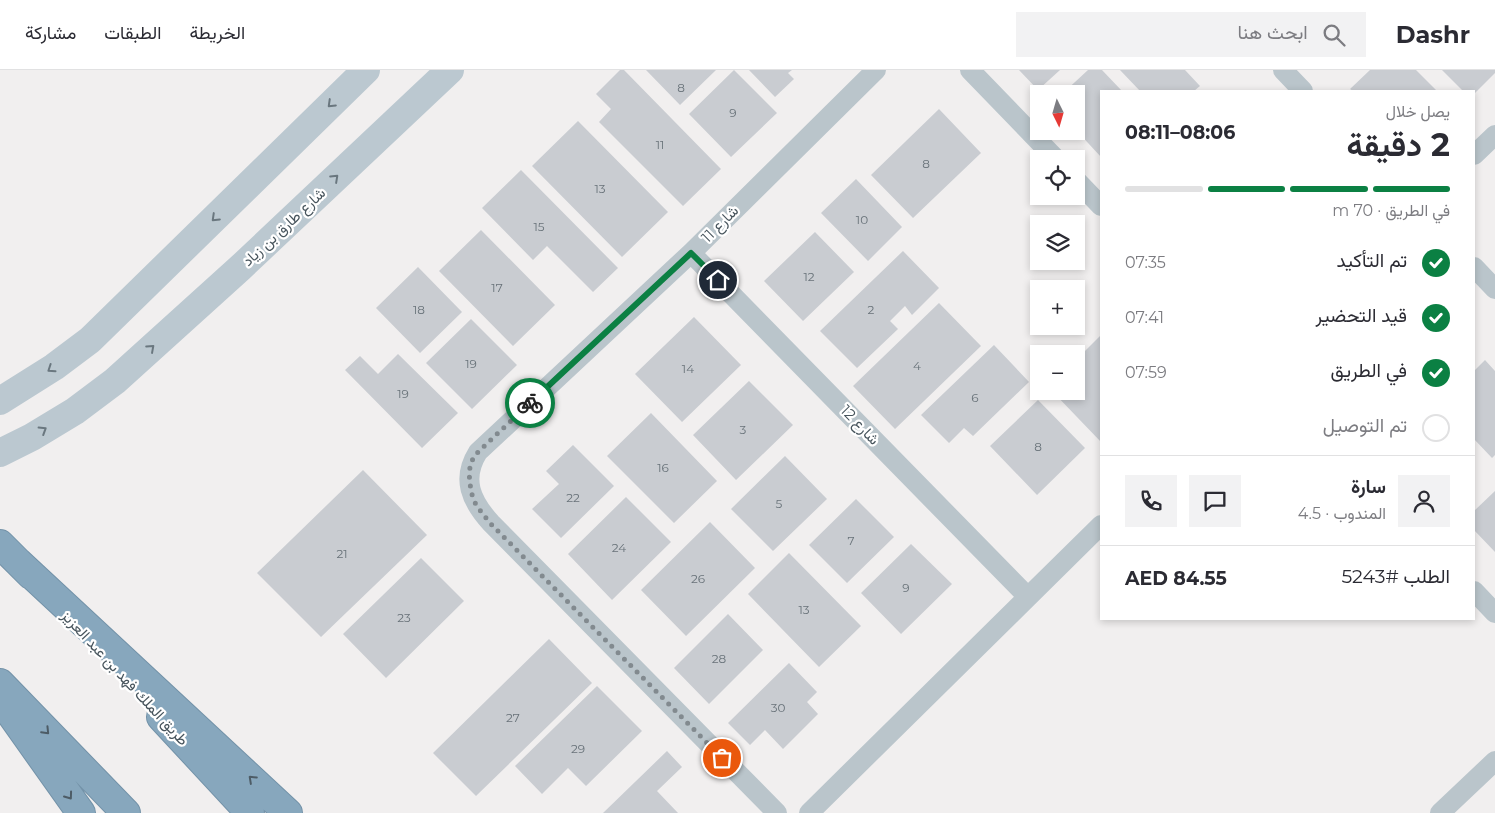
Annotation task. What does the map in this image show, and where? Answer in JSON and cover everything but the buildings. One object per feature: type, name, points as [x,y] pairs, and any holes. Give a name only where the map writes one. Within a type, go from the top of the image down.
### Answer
[{"type":"highway","name":"طريق الملك فهد بن عبد العزيز","points":[[9,553],[250,813]]},
{"type":"highway","points":[[9,553],[288,813]]},
{"type":"highway","points":[[0,683],[126,813]]},
{"type":"highway","points":[[0,700],[81,813]]},
{"type":"main road","points":[[0,401],[54,367],[90,340],[366,70]]},
{"type":"main road","name":"شارع طارق بن زياد","points":[[0,453],[32,437],[75,411],[115,381],[240,268],[450,70]]},
{"type":"street","name":"شارع 11","points":[[777,813],[490,523],[476,505],[469,482],[471,462],[478,452],[691,253],[876,70]]},
{"type":"street","points":[[970,70],[1047,150]]},
{"type":"street","points":[[1282,70],[1302,90]]},
{"type":"street","points":[[1475,154],[1495,134]]},
{"type":"street","points":[[1085,189],[1100,205]]},
{"type":"street","name":"شارع 12","points":[[691,253],[1028,597]]},
{"type":"street","points":[[1475,268],[1495,289]]},
{"type":"street","points":[[809,813],[1100,526]]},
{"type":"street","points":[[1475,593],[1495,613]]},
{"type":"street","points":[[1440,813],[1495,760]]},
{"type":"way so far","points":[[530,403],[478,452],[471,462],[469,482],[476,505],[490,523],[722,758]]},
{"type":"route","points":[[530,403],[691,253],[718,280]]}]
